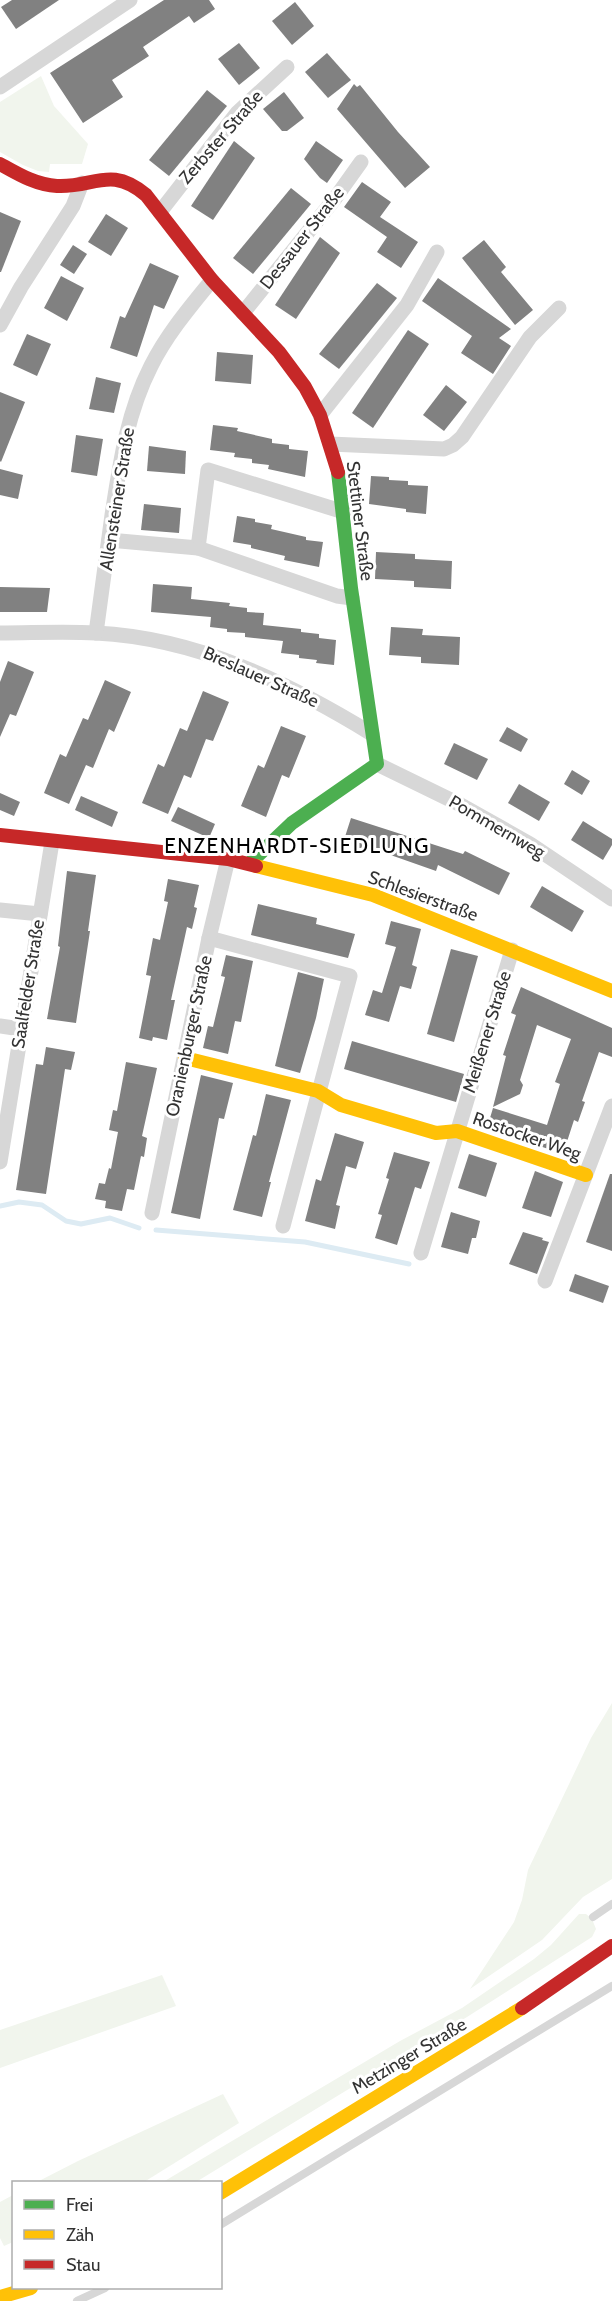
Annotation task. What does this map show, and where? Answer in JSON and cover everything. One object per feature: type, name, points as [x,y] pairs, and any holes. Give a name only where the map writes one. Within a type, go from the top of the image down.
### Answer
[{"type":"street","points":[[0,87],[130,0]]},
{"type":"street","name":"Zerbster Straße","points":[[160,212],[237,113],[287,67]]},
{"type":"street","name":"Dessauer Straße","points":[[243,313],[336,197],[361,162]]},
{"type":"street","name":"Stettiner Straße","points":[[0,164],[30,180],[57,186],[111,178],[124,181],[146,195],[212,280],[279,352],[305,387],[320,416],[340,477],[352,598],[377,764]]},
{"type":"street","points":[[0,325],[21,287],[73,206],[82,183]]},
{"type":"street","points":[[320,416],[407,305],[437,252]]},
{"type":"street","name":"Allensteiner Straße","points":[[96,633],[122,449],[134,405],[151,365],[165,342],[212,280]]},
{"type":"street","points":[[330,444],[434,449],[453,445],[462,437],[530,337],[559,308]]},
{"type":"street","points":[[198,548],[208,470],[344,512]]},
{"type":"street","points":[[109,540],[198,548],[337,596],[352,598]]},
{"type":"street","name":"Breslauer Straße","points":[[0,633],[96,633],[143,638],[196,649],[289,686],[372,734]]},
{"type":"street","points":[[250,863],[292,823],[377,764]]},
{"type":"street","name":"Pommernweg","points":[[377,764],[459,804],[530,844],[612,899]]},
{"type":"street","name":"Schlesierstraße","points":[[0,835],[250,863],[374,895],[612,992]]},
{"type":"street","name":"Saalfelder Straße","points":[[0,1162],[52,842]]},
{"type":"street","name":"Oranienburger Straße","points":[[152,1213],[209,938],[228,859]]},
{"type":"street","points":[[0,910],[40,914]]},
{"type":"street","points":[[209,938],[350,976],[283,1226]]},
{"type":"street","name":"Meißener Straße","points":[[421,1253],[512,950]]},
{"type":"street","points":[[0,1026],[21,1029]]},
{"type":"street","name":"Rostocker Weg","points":[[185,1058],[318,1091],[340,1105],[435,1133],[457,1131],[586,1175]]},
{"type":"street","points":[[545,1281],[612,1106]]},
{"type":"street","name":"Metzinger Straße","points":[[222,2192],[512,2015],[612,1946]]},
{"type":"street","points":[[0,2297],[28,2289]]},
{"type":"lane","points":[[593,1917],[612,1904]]},
{"type":"lane","points":[[222,2225],[612,1986]]},
{"type":"lane","points":[[77,2301],[103,2289]]},
{"type":"shaded area","points":[[41,76],[54,106],[88,144],[82,164],[50,164],[49,172],[38,171],[0,152],[0,102]]},
{"type":"shaded area","points":[[612,1703],[612,1879],[583,1897],[542,1940],[470,1989],[514,1922],[522,1900],[528,1870],[591,1738]]},
{"type":"shaded area","points":[[579,1914],[586,1914],[592,1919],[596,1929],[592,1937],[467,2017],[198,2181],[165,2181],[400,2041],[462,2008],[551,1945]]},
{"type":"shaded area","points":[[162,1975],[176,2006],[0,2068],[0,2030]]},
{"type":"shaded area","points":[[223,2094],[239,2123],[146,2181],[39,2181]]},
{"type":"shaded area","points":[[12,2196],[12,2242],[4,2246],[0,2238],[0,2202]]},
{"type":"building","points":[[12,0],[59,0],[16,29],[1,7]]},
{"type":"building","points":[[164,0],[209,0],[215,9],[194,23],[189,16],[143,47],[149,56],[112,80],[123,97],[83,123],[50,73]]},
{"type":"building","points":[[295,2],[314,26],[292,45],[272,21]]},
{"type":"building","points":[[239,43],[260,68],[239,85],[218,59]]},
{"type":"building","points":[[327,53],[351,80],[328,98],[305,72]]},
{"type":"building","points":[[354,84],[357,87],[360,85],[430,167],[405,188],[337,109]]},
{"type":"building","points":[[207,90],[227,106],[169,176],[149,160]]},
{"type":"building","points":[[284,92],[304,118],[287,131],[282,131],[263,109]]},
{"type":"building","points":[[234,141],[255,158],[213,220],[191,206]]},
{"type":"building","points":[[316,141],[343,160],[327,183],[304,159]]},
{"type":"building","points":[[362,182],[391,202],[380,217],[418,242],[401,268],[377,252],[387,237],[344,207]]},
{"type":"building","points":[[291,188],[311,204],[253,274],[233,258]]},
{"type":"building","points":[[0,212],[21,221],[1,272],[0,272]]},
{"type":"building","points":[[106,214],[128,228],[111,256],[88,242]]},
{"type":"building","points":[[320,237],[340,253],[296,319],[275,305]]},
{"type":"building","points":[[484,240],[506,267],[501,272],[533,310],[515,325],[462,258]]},
{"type":"building","points":[[73,245],[87,254],[74,274],[60,265]]},
{"type":"building","points":[[150,263],[179,276],[164,309],[154,305],[137,357],[110,348],[120,316],[125,318]]},
{"type":"building","points":[[61,276],[84,288],[67,321],[44,308]]},
{"type":"building","points":[[438,278],[511,329],[499,338],[511,346],[493,374],[461,353],[472,336],[422,301]]},
{"type":"building","points":[[377,283],[397,298],[339,369],[319,354]]},
{"type":"building","points":[[408,330],[429,344],[373,428],[352,413]]},
{"type":"building","points":[[27,334],[51,344],[37,376],[13,365]]},
{"type":"building","points":[[217,352],[253,355],[251,384],[215,381]]},
{"type":"building","points":[[96,377],[121,383],[114,413],[89,409]]},
{"type":"building","points":[[446,385],[467,402],[444,431],[423,415]]},
{"type":"building","points":[[0,392],[25,402],[1,462],[0,461]]},
{"type":"building","points":[[213,425],[238,428],[237,431],[272,439],[272,443],[289,445],[289,449],[308,451],[305,477],[268,469],[269,465],[252,463],[252,459],[234,457],[235,453],[210,450]]},
{"type":"building","points":[[76,435],[103,439],[97,476],[71,472]]},
{"type":"building","points":[[149,446],[186,451],[185,474],[147,471]]},
{"type":"building","points":[[0,469],[23,475],[18,499],[0,495]]},
{"type":"building","points":[[371,476],[408,481],[408,485],[428,486],[426,514],[369,504]]},
{"type":"building","points":[[144,504],[181,508],[179,533],[141,530]]},
{"type":"building","points":[[237,516],[255,519],[255,522],[272,525],[271,529],[306,537],[306,540],[323,542],[319,567],[284,560],[285,556],[233,542]]},
{"type":"building","points":[[376,552],[415,554],[415,559],[452,561],[451,589],[414,587],[414,581],[375,579]]},
{"type":"building","points":[[153,584],[192,587],[191,599],[230,603],[229,606],[247,608],[247,612],[264,613],[263,625],[301,629],[301,632],[319,634],[319,638],[336,640],[334,665],[316,663],[317,660],[299,658],[299,655],[281,653],[283,641],[245,637],[245,633],[227,632],[227,629],[210,627],[211,617],[151,612]]},
{"type":"building","points":[[0,587],[50,588],[47,612],[0,612]]},
{"type":"building","points":[[391,627],[423,629],[422,635],[460,637],[459,665],[421,663],[421,657],[389,655]]},
{"type":"building","points":[[8,661],[34,672],[16,716],[10,714],[0,737],[0,682]]},
{"type":"building","points":[[105,680],[131,692],[114,732],[109,729],[93,768],[86,765],[69,804],[44,793],[60,754],[66,757],[83,718],[88,720]]},
{"type":"building","points":[[203,691],[229,702],[213,741],[206,739],[191,778],[184,775],[168,814],[142,803],[158,764],[164,767],[180,728],[187,731]]},
{"type":"building","points":[[281,726],[306,736],[289,778],[282,775],[266,817],[241,806],[258,765],[264,768]]},
{"type":"building","points":[[507,727],[528,739],[521,752],[499,741]]},
{"type":"building","points":[[454,743],[488,759],[477,780],[444,764]]},
{"type":"building","points":[[572,770],[590,781],[582,795],[564,784]]},
{"type":"building","points":[[519,784],[550,802],[539,821],[508,803]]},
{"type":"building","points":[[0,793],[20,802],[14,816],[0,810]]},
{"type":"building","points":[[81,796],[118,812],[112,827],[75,810]]},
{"type":"building","points":[[178,807],[215,824],[209,838],[171,821]]},
{"type":"building","points":[[351,818],[463,854],[465,851],[510,873],[499,895],[438,865],[436,871],[382,852],[381,855],[343,843]]},
{"type":"building","points":[[583,821],[612,839],[612,845],[603,860],[571,840]]},
{"type":"building","points":[[67,871],[96,875],[76,1023],[47,1019],[60,947],[58,946]]},
{"type":"building","points":[[168,879],[199,885],[194,907],[197,908],[192,929],[187,927],[171,1000],[175,1000],[167,1040],[153,1037],[152,1041],[139,1038],[151,976],[146,975],[153,938],[160,940],[168,902],[164,901]]},
{"type":"building","points":[[542,886],[584,911],[572,932],[530,907]]},
{"type":"building","points":[[258,904],[317,918],[316,924],[355,934],[348,958],[251,935]]},
{"type":"building","points":[[391,921],[421,929],[412,965],[417,967],[411,989],[400,986],[389,1022],[365,1015],[373,990],[382,993],[396,947],[385,944]]},
{"type":"building","points":[[451,949],[478,956],[454,1042],[427,1034]]},
{"type":"building","points":[[226,955],[253,961],[241,1022],[235,1021],[228,1054],[203,1048],[208,1026],[213,1027],[225,977],[221,976]]},
{"type":"building","points":[[298,972],[324,979],[316,1018],[300,1073],[275,1066]]},
{"type":"building","points":[[521,987],[612,1028],[612,1057],[599,1052],[582,1101],[585,1102],[578,1122],[574,1120],[563,1154],[487,1128],[493,1108],[547,1125],[560,1084],[555,1082],[571,1039],[537,1025],[520,1080],[523,1085],[520,1094],[493,1107],[506,1056],[503,1055],[516,1015],[511,1013]]},
{"type":"building","points":[[352,1041],[464,1074],[456,1102],[344,1069]]},
{"type":"building","points":[[46,1047],[75,1052],[71,1070],[65,1069],[46,1194],[16,1190],[36,1064],[43,1065]]},
{"type":"building","points":[[126,1062],[157,1068],[142,1136],[147,1138],[144,1157],[141,1156],[134,1190],[127,1189],[122,1211],[105,1208],[106,1201],[95,1199],[99,1183],[105,1184],[109,1168],[111,1169],[118,1132],[109,1130],[113,1110],[117,1111]]},
{"type":"building","points":[[201,1075],[233,1083],[224,1119],[219,1118],[200,1219],[171,1213]]},
{"type":"building","points":[[266,1094],[291,1100],[262,1217],[233,1210],[253,1135],[256,1136]]},
{"type":"building","points":[[335,1133],[364,1142],[356,1169],[346,1166],[336,1205],[340,1206],[335,1229],[305,1221],[316,1179],[321,1181]]},
{"type":"building","points":[[394,1152],[430,1162],[421,1189],[415,1187],[397,1245],[375,1238],[382,1215],[378,1214],[389,1179],[386,1178]]},
{"type":"building","points":[[469,1154],[497,1163],[486,1197],[458,1188]]},
{"type":"building","points":[[535,1171],[563,1182],[551,1217],[522,1208]]},
{"type":"building","points":[[610,1174],[612,1174],[612,1251],[586,1242]]},
{"type":"building","points":[[451,1212],[480,1221],[476,1238],[472,1238],[468,1254],[441,1247]]},
{"type":"building","points":[[523,1232],[549,1242],[537,1274],[509,1264]]},
{"type":"building","points":[[575,1274],[609,1286],[603,1303],[569,1291]]},
{"type":"waterway","points":[[0,1206],[19,1202],[42,1205],[66,1221],[81,1224],[110,1218],[139,1228]]},
{"type":"waterway","points":[[156,1230],[305,1242],[409,1264]]},
{"type":"traffic: fast","points":[[250,863],[292,823],[377,764],[351,588],[338,472]]},
{"type":"traffic: slow","points":[[256,866],[373,895],[612,991]]},
{"type":"traffic: slow","points":[[185,1058],[318,1091],[341,1105],[436,1133],[457,1131],[586,1175]]},
{"type":"traffic: slow","points":[[222,2192],[522,2008]]},
{"type":"traffic: slow","points":[[0,2297],[28,2289]]},
{"type":"traffic: jam","points":[[0,164],[42,184],[70,186],[112,179],[133,186],[146,195],[212,280],[279,352],[305,387],[320,415],[338,472]]},
{"type":"traffic: jam","points":[[0,835],[228,859],[256,866]]},
{"type":"traffic: jam","points":[[522,2008],[612,1946]]},
{"type":"district","name":"ENZENHARDT-SIEDLUNG","points":[[297,846]]}]
